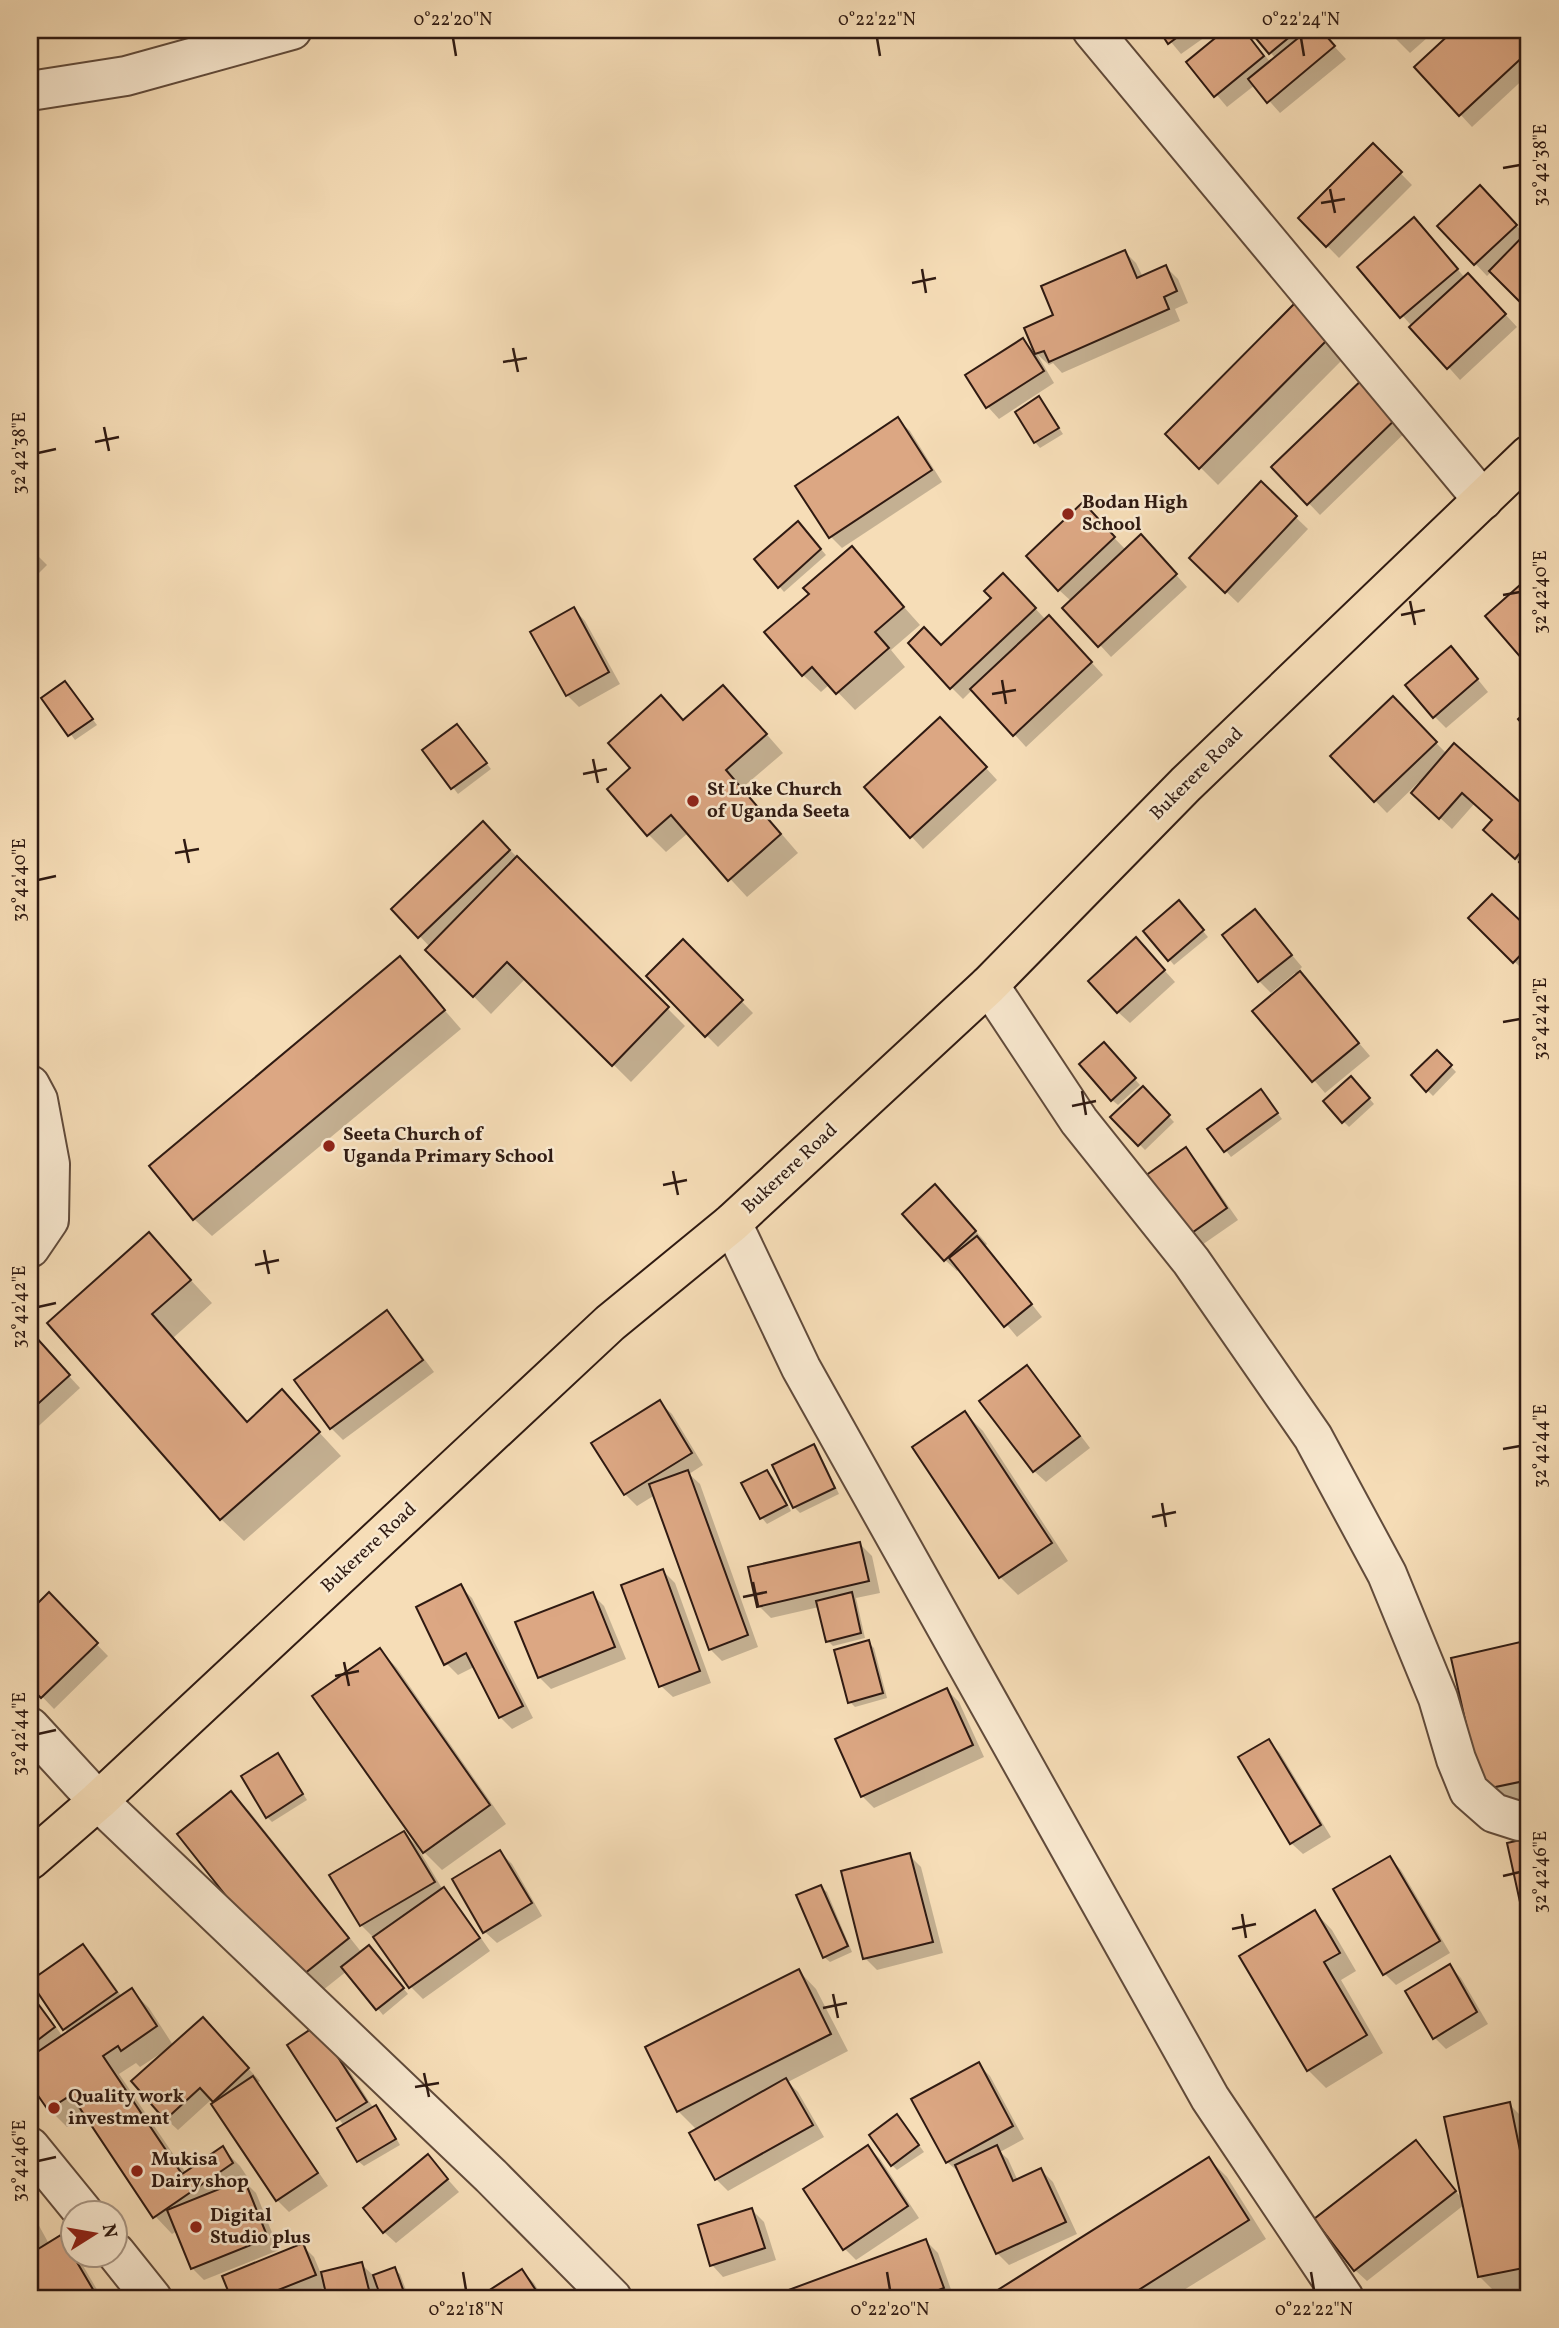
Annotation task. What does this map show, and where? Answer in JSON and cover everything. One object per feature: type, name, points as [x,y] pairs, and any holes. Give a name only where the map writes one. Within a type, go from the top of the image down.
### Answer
[{"type":"main road","name":"Bukerere Road","points":[[30,1860],[97,1801],[610,1323],[732,1223],[989,985],[1186,784],[1529,455]]},
{"type":"street","points":[[30,91],[125,76],[292,30]]},
{"type":"street","points":[[1092,30],[1483,500]]},
{"type":"street","points":[[989,985],[1079,1121],[1191,1261],[1313,1437],[1387,1573],[1438,1698],[1456,1759],[1469,1791],[1494,1812],[1519,1821],[1529,1820]]},
{"type":"street","points":[[30,1085],[38,1100],[50,1164],[49,1220],[30,1248]]},
{"type":"street","points":[[732,1223],[808,1380],[1203,2087],[1344,2298]]},
{"type":"street","points":[[30,1727],[97,1801],[491,2176],[612,2298]]},
{"type":"street","points":[[30,2147],[71,2198]]},
{"type":"street","points":[[128,2268],[152,2298]]},
{"type":"building","points":[[1159,30],[1187,30],[1168,44]]},
{"type":"building","points":[[1225,30],[1244,30],[1264,56],[1214,97],[1186,62]]},
{"type":"building","points":[[1249,30],[1298,30],[1269,54]]},
{"type":"building","points":[[1308,30],[1321,30],[1335,46],[1267,103],[1248,79]]},
{"type":"building","points":[[1385,30],[1399,30],[1391,37]]},
{"type":"building","points":[[1454,30],[1526,30],[1529,33],[1529,51],[1459,116],[1414,67]]},
{"type":"building","points":[[1373,143],[1402,172],[1326,247],[1298,218]]},
{"type":"building","points":[[1480,185],[1517,225],[1474,265],[1437,226]]},
{"type":"building","points":[[1414,217],[1458,269],[1400,318],[1357,267]]},
{"type":"building","points":[[1529,230],[1529,306],[1527,309],[1489,271]]},
{"type":"building","points":[[1125,250],[1137,278],[1166,265],[1177,291],[1164,297],[1169,309],[1049,362],[1044,351],[1035,354],[1024,328],[1053,315],[1041,286]]},
{"type":"building","points":[[1468,273],[1506,314],[1447,369],[1409,327]]},
{"type":"building","points":[[1299,299],[1334,333],[1199,469],[1165,434]]},
{"type":"building","points":[[1023,338],[1044,371],[986,408],[965,375]]},
{"type":"building","points":[[1368,374],[1404,411],[1307,505],[1271,467]]},
{"type":"building","points":[[1039,396],[1059,428],[1034,443],[1015,412]]},
{"type":"building","points":[[898,417],[932,470],[829,538],[795,486]]},
{"type":"building","points":[[1261,481],[1297,516],[1225,593],[1189,558]]},
{"type":"building","points":[[1083,502],[1115,537],[1058,591],[1026,556]]},
{"type":"building","points":[[798,521],[821,549],[778,588],[754,559]]},
{"type":"building","points":[[1141,534],[1177,574],[1098,647],[1062,608]]},
{"type":"building","points":[[852,546],[904,607],[875,632],[889,648],[836,694],[812,667],[802,676],[764,632],[809,594],[803,588]]},
{"type":"building","points":[[1003,573],[1036,608],[950,689],[908,643],[924,627],[941,645],[991,598],[984,591]]},
{"type":"building","points":[[1529,577],[1529,667],[1485,616]]},
{"type":"building","points":[[574,607],[609,672],[566,696],[530,632]]},
{"type":"building","points":[[1049,615],[1092,662],[1013,736],[970,689]]},
{"type":"building","points":[[1451,646],[1478,679],[1433,718],[1405,685]]},
{"type":"building","points":[[65,681],[93,719],[68,736],[41,698]]},
{"type":"building","points":[[723,685],[767,734],[726,770],[781,834],[728,881],[671,815],[647,836],[607,789],[630,768],[608,743],[661,695],[683,720]]},
{"type":"building","points":[[1393,696],[1437,742],[1374,802],[1330,756]]},
{"type":"building","points":[[1529,709],[1529,732],[1518,719]]},
{"type":"building","points":[[940,717],[987,767],[910,838],[864,787]]},
{"type":"building","points":[[457,724],[487,763],[451,789],[422,750]]},
{"type":"building","points":[[1454,743],[1529,810],[1529,842],[1515,859],[1483,830],[1492,820],[1462,793],[1439,819],[1411,793]]},
{"type":"building","points":[[483,821],[510,850],[418,938],[391,909]]},
{"type":"building","points":[[1529,853],[1529,874],[1519,862]]},
{"type":"building","points":[[517,856],[669,1007],[612,1066],[507,962],[473,997],[425,950]]},
{"type":"building","points":[[1492,894],[1529,929],[1529,946],[1513,963],[1468,918]]},
{"type":"building","points":[[1179,900],[1204,930],[1168,961],[1143,931]]},
{"type":"building","points":[[1255,909],[1292,955],[1258,982],[1222,935]]},
{"type":"building","points":[[1136,937],[1165,970],[1117,1013],[1088,981]]},
{"type":"building","points":[[683,939],[743,1000],[705,1037],[646,976]]},
{"type":"building","points":[[400,956],[445,1010],[193,1220],[149,1166]]},
{"type":"building","points":[[1300,971],[1359,1043],[1312,1082],[1252,1011]]},
{"type":"building","points":[[1104,1042],[1136,1078],[1111,1101],[1079,1064]]},
{"type":"building","points":[[1437,1050],[1452,1065],[1426,1092],[1411,1075]]},
{"type":"building","points":[[1351,1076],[1370,1098],[1342,1123],[1323,1101]]},
{"type":"building","points":[[1143,1086],[1170,1115],[1138,1146],[1110,1117]]},
{"type":"building","points":[[1261,1089],[1278,1113],[1224,1152],[1207,1129]]},
{"type":"building","points":[[1186,1147],[1227,1208],[1186,1237],[1145,1176]]},
{"type":"building","points":[[935,1184],[976,1231],[944,1261],[902,1214]]},
{"type":"building","points":[[149,1232],[191,1280],[152,1314],[247,1422],[282,1389],[320,1432],[220,1520],[47,1323]]},
{"type":"building","points":[[977,1236],[1032,1304],[1004,1327],[949,1258]]},
{"type":"building","points":[[387,1310],[423,1360],[330,1429],[294,1380]]},
{"type":"building","points":[[34,1335],[70,1375],[30,1411],[30,1340]]},
{"type":"building","points":[[1027,1365],[1080,1436],[1033,1472],[979,1401]]},
{"type":"building","points":[[660,1400],[692,1453],[624,1495],[591,1443]]},
{"type":"building","points":[[965,1411],[1052,1543],[999,1578],[912,1447]]},
{"type":"building","points":[[814,1444],[835,1488],[793,1508],[772,1465]]},
{"type":"building","points":[[688,1470],[748,1635],[709,1650],[649,1484]]},
{"type":"building","points":[[767,1470],[787,1505],[760,1519],[741,1483]]},
{"type":"building","points":[[860,1542],[869,1581],[757,1607],[748,1567]]},
{"type":"building","points":[[663,1569],[700,1671],[659,1687],[621,1585]]},
{"type":"building","points":[[461,1584],[523,1706],[499,1718],[466,1653],[444,1665],[416,1607]]},
{"type":"building","points":[[49,1592],[98,1643],[41,1698],[30,1687],[30,1611]]},
{"type":"building","points":[[593,1592],[615,1647],[538,1678],[515,1622]]},
{"type":"building","points":[[852,1592],[861,1633],[826,1642],[816,1601]]},
{"type":"building","points":[[869,1640],[883,1693],[848,1703],[834,1650]]},
{"type":"building","points":[[1529,1640],[1529,1780],[1481,1790],[1451,1658]]},
{"type":"building","points":[[380,1648],[490,1805],[423,1853],[312,1696]]},
{"type":"building","points":[[947,1688],[973,1745],[861,1797],[835,1739]]},
{"type":"building","points":[[1269,1739],[1321,1825],[1290,1844],[1238,1757]]},
{"type":"building","points":[[278,1753],[303,1794],[266,1818],[241,1776]]},
{"type":"building","points":[[231,1791],[349,1938],[294,1982],[177,1834]]},
{"type":"building","points":[[404,1831],[435,1882],[360,1926],[329,1875]]},
{"type":"building","points":[[1529,1838],[1529,1943],[1507,1843]]},
{"type":"building","points":[[500,1850],[532,1903],[483,1933],[452,1879]]},
{"type":"building","points":[[910,1853],[933,1942],[863,1959],[841,1871]]},
{"type":"building","points":[[1390,1856],[1440,1941],[1383,1975],[1333,1889]]},
{"type":"building","points":[[821,1885],[848,1946],[823,1958],[796,1895]]},
{"type":"building","points":[[444,1887],[480,1938],[409,1988],[373,1937]]},
{"type":"building","points":[[1315,1910],[1340,1953],[1324,1962],[1367,2035],[1307,2071],[1239,1956]]},
{"type":"building","points":[[83,1944],[117,1992],[63,2030],[30,1981]]},
{"type":"building","points":[[369,1945],[404,1988],[376,2010],[341,1967]]},
{"type":"building","points":[[1450,1964],[1477,2012],[1433,2039],[1405,1991]]},
{"type":"building","points":[[799,1969],[831,2034],[677,2112],[645,2047]]},
{"type":"building","points":[[132,1988],[157,2026],[121,2051],[118,2046],[103,2056],[182,2174],[223,2146],[233,2163],[153,2218],[71,2095],[48,2110],[30,2084],[30,2057]]},
{"type":"building","points":[[30,1993],[55,2027],[30,2046]]},
{"type":"building","points":[[203,2017],[249,2068],[213,2102],[200,2088],[165,2120],[131,2081]]},
{"type":"building","points":[[317,2025],[367,2102],[336,2121],[287,2045]]},
{"type":"building","points":[[979,2062],[1013,2126],[946,2163],[911,2099]]},
{"type":"building","points":[[253,2076],[318,2173],[276,2201],[211,2104]]},
{"type":"building","points":[[786,2078],[813,2125],[715,2180],[689,2133]]},
{"type":"building","points":[[1510,2102],[1529,2194],[1529,2267],[1478,2277],[1444,2117]]},
{"type":"building","points":[[376,2105],[396,2139],[357,2162],[337,2128]]},
{"type":"building","points":[[897,2114],[919,2145],[891,2166],[869,2135]]},
{"type":"building","points":[[1416,2140],[1456,2191],[1354,2271],[1314,2219]]},
{"type":"building","points":[[868,2145],[908,2206],[843,2250],[803,2189]]},
{"type":"building","points":[[997,2145],[1013,2181],[1041,2168],[1066,2222],[996,2254],[955,2165]]},
{"type":"building","points":[[428,2154],[448,2179],[383,2233],[363,2208]]},
{"type":"building","points":[[1209,2157],[1249,2220],[1126,2298],[985,2298]]},
{"type":"building","points":[[244,2179],[268,2238],[191,2269],[167,2210]]},
{"type":"building","points":[[752,2208],[765,2248],[710,2266],[698,2225]]},
{"type":"building","points":[[30,2216],[37,2229],[30,2234]]},
{"type":"building","points":[[60,2236],[60,2268],[80,2268],[98,2298],[38,2298],[30,2284],[30,2254]]},
{"type":"building","points":[[926,2239],[944,2288],[917,2298],[767,2298]]},
{"type":"building","points":[[303,2243],[316,2275],[258,2298],[231,2298],[222,2276]]},
{"type":"building","points":[[362,2262],[371,2298],[327,2298],[321,2272]]},
{"type":"building","points":[[395,2267],[406,2298],[381,2298],[373,2275]]},
{"type":"building","points":[[522,2269],[541,2298],[489,2298],[485,2293]]},
{"type":"place","name":"Bodan High School","points":[[1068,514]]},
{"type":"place","name":"St Luke Church of Uganda Seeta","points":[[693,801]]},
{"type":"place","name":"Seeta Church of Uganda Primary School","points":[[329,1146]]},
{"type":"place","name":"Quality work investment","points":[[54,2108]]},
{"type":"place","name":"Mukisa Dairy shop","points":[[137,2171]]},
{"type":"place","name":"Digital Studio plus","points":[[196,2227]]}]
